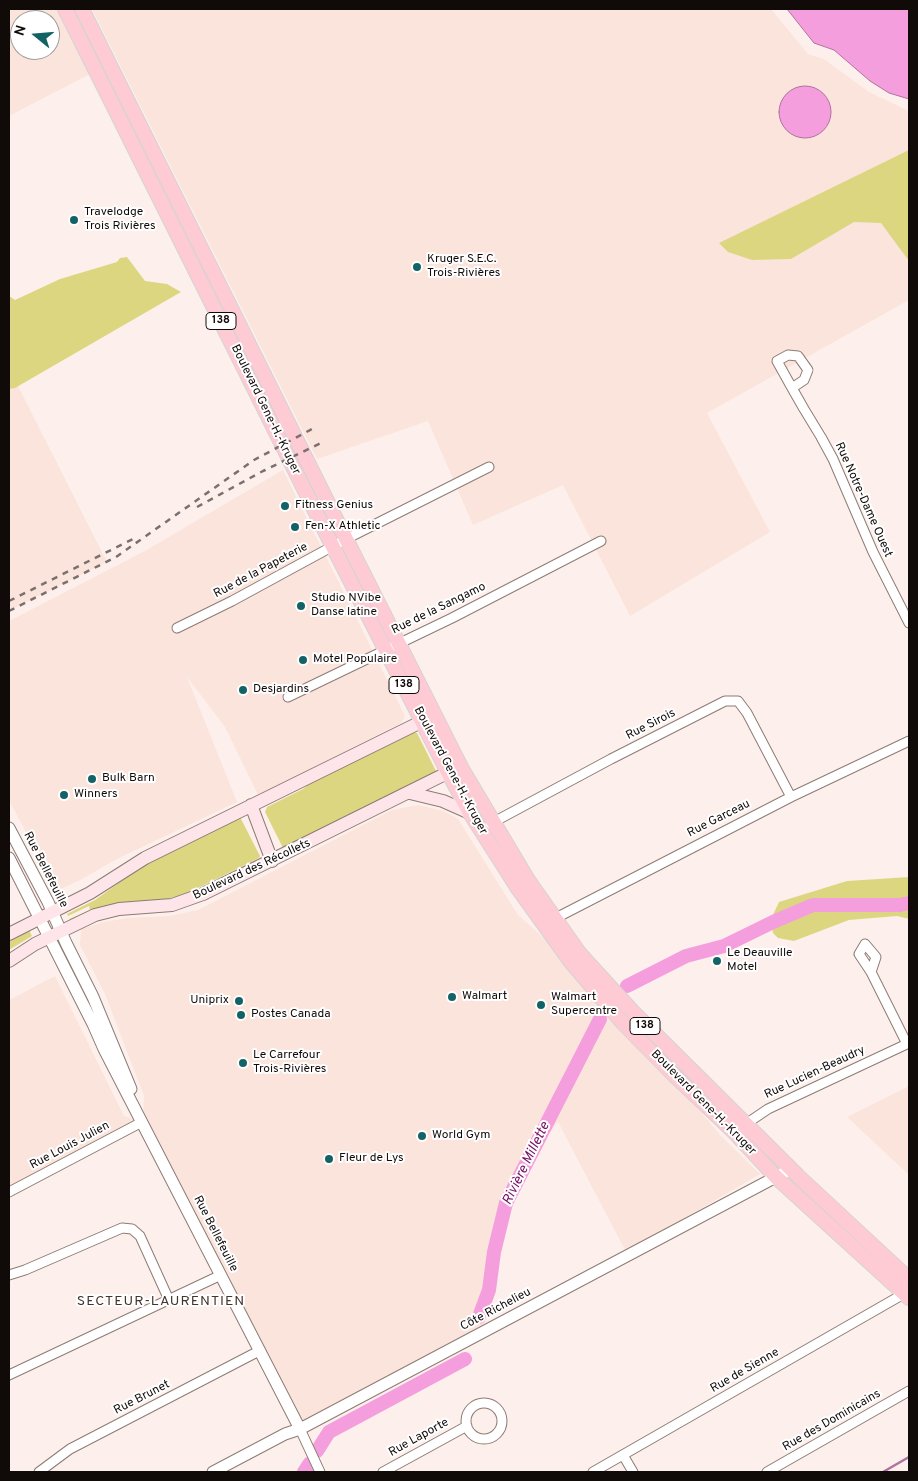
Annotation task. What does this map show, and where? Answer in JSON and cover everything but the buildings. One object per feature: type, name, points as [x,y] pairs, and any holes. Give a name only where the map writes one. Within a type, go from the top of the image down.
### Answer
[{"type":"main road","name":"Boulevard Gene-H.-Kruger","points":[[65,9],[333,547],[393,646]]},
{"type":"main road","name":"Boulevard Gene-H.-Kruger","points":[[82,9],[346,540],[393,646],[429,718],[461,766],[528,880],[548,922]]},
{"type":"main road","name":"Boulevard Gene-H.-Kruger","points":[[429,718],[448,773],[470,813],[480,830],[548,922],[580,954],[740,1128],[776,1177],[908,1294]]},
{"type":"main road","points":[[9,934],[95,890],[145,858],[429,718]]},
{"type":"main road","name":"Boulevard des Récollets","points":[[9,961],[54,934],[86,918],[105,912],[166,906],[189,900],[272,861],[461,766]]},
{"type":"main road","points":[[410,793],[444,801],[470,813]]},
{"type":"main road","points":[[251,806],[272,861]]},
{"type":"main road","name":"Boulevard Gene-H.-Kruger","points":[[740,1128],[791,1169],[909,1279]]},
{"type":"street","name":"Rue Notre-Dame Ouest","points":[[792,388],[804,380],[808,370],[798,356],[788,355],[777,361],[792,388],[833,460],[873,552],[909,623]]},
{"type":"street","name":"Rue de la Papeterie","points":[[177,628],[489,467]]},
{"type":"street","name":"Rue de la Sangamo","points":[[288,697],[601,542]]},
{"type":"street","name":"Rue Sirois","points":[[480,830],[725,701],[738,701],[747,713],[791,797]]},
{"type":"street","name":"Rue Garceau","points":[[548,922],[791,797],[909,741]]},
{"type":"street","name":"Rue Bellefeuille","points":[[9,828],[52,912],[54,934]]},
{"type":"street","name":"Rue Bellefeuille","points":[[9,858],[40,919],[54,934],[140,1118],[300,1429],[320,1472]]},
{"type":"street","points":[[872,972],[908,1043]]},
{"type":"street","name":"Rue Lucien-Beaudry","points":[[740,1128],[768,1109],[908,1043]]},
{"type":"street","name":"Rue Louis Julien","points":[[9,1192],[140,1118]]},
{"type":"street","name":"Côte Richelieu","points":[[213,1472],[286,1434],[300,1429],[791,1169]]},
{"type":"street","points":[[9,1274],[25,1270],[122,1228],[132,1229],[140,1236],[169,1300]]},
{"type":"street","points":[[9,1375],[221,1276]]},
{"type":"street","name":"Rue de Sienne","points":[[593,1472],[908,1294]]},
{"type":"street","name":"Rue Brunet","points":[[40,1472],[70,1449],[260,1351]]},
{"type":"street","name":"Rue des Dominicains","points":[[767,1472],[909,1391]]},
{"type":"street","name":"Rue Laporte","points":[[486,1403],[497,1408],[502,1418],[500,1430],[491,1438],[479,1438],[470,1432],[467,1426],[467,1414],[475,1406],[486,1403]]},
{"type":"street","name":"Rue Laporte","points":[[383,1472],[467,1426]]},
{"type":"street","points":[[623,1455],[633,1472]]},
{"type":"shaded area","points":[[9,9],[63,9],[94,72],[9,116]]},
{"type":"shaded area","points":[[92,9],[771,9],[808,54],[824,59],[869,92],[909,111],[909,300],[707,413],[770,532],[630,616],[563,485],[473,525],[428,421],[317,459]]},
{"type":"shaded area","points":[[787,9],[909,9],[909,99],[889,93],[870,81],[834,50],[814,43]]},
{"type":"shaded area","points":[[800,86],[810,86],[820,90],[827,97],[831,112],[827,127],[820,134],[810,138],[800,138],[790,134],[783,127],[779,117],[779,107],[783,97],[790,90]]},
{"type":"shaded area","points":[[909,150],[909,261],[881,223],[854,222],[791,259],[752,260],[728,252],[719,243]]},
{"type":"shaded area","points":[[127,257],[145,281],[167,284],[181,292],[15,388],[9,389],[9,296],[15,300],[60,279],[117,262],[120,258]]},
{"type":"shaded area","points":[[9,368],[107,562],[9,611]]},
{"type":"shaded area","points":[[283,470],[405,716],[401,723],[258,795],[225,727],[187,677],[237,802],[117,859],[59,890],[55,887],[9,800],[9,621],[143,552]]},
{"type":"shaded area","points":[[413,732],[417,733],[436,771],[434,774],[283,848],[265,812],[267,807],[303,789],[316,778]]},
{"type":"shaded area","points":[[418,805],[444,811],[458,819],[518,915],[570,961],[721,1136],[760,1174],[626,1252],[558,1122],[517,1176],[484,1327],[300,1425],[143,1122],[144,1096],[105,994],[80,945],[81,929],[127,918],[169,916],[198,910],[392,810]]},
{"type":"shaded area","points":[[240,817],[260,856],[259,858],[184,895],[69,919],[90,910],[89,906],[68,916],[67,914],[95,900],[145,864]]},
{"type":"shaded area","points":[[909,877],[909,919],[897,916],[849,920],[794,941],[778,938],[773,933],[771,919],[779,902],[847,881]]},
{"type":"shaded area","points":[[29,930],[32,936],[9,950],[9,940]]},
{"type":"shaded area","points":[[55,976],[124,1116],[142,1122],[9,1192],[9,1000]]},
{"type":"shaded area","points":[[909,1086],[909,1175],[847,1117]]},
{"type":"waterway","name":"Rivière Millette","points":[[627,986],[686,956],[724,946],[813,905],[900,905],[909,903]]},
{"type":"waterway","name":"Rivière Millette","points":[[479,1317],[489,1290],[494,1252],[506,1203],[600,1019]]},
{"type":"waterway","name":"Rivière Millette","points":[[317,1451],[329,1432],[465,1359]]},
{"type":"waterway","points":[[883,1472],[909,1457]]},
{"type":"waterway","name":"Rivière Millette","points":[[304,1472],[310,1463]]},
{"type":"railway","points":[[9,611],[116,557],[254,460],[314,428]]},
{"type":"railway","points":[[197,507],[263,471],[321,443]]},
{"type":"railway","points":[[9,601],[133,539]]},
{"type":"place","name":"Travelodge Trois Rivières","points":[[74,220]]},
{"type":"place","name":"Kruger S.E.C. Trois-Rivières","points":[[417,267]]},
{"type":"place","name":"Fitness Genius","points":[[285,506]]},
{"type":"place","name":"Fen-X Athletic","points":[[295,527]]},
{"type":"place","name":"Studio NVibe Danse latine","points":[[301,606]]},
{"type":"place","name":"Motel Populaire","points":[[303,660]]},
{"type":"place","name":"Desjardins","points":[[243,690]]},
{"type":"place","name":"Bulk Barn","points":[[92,779]]},
{"type":"place","name":"Winners","points":[[64,795]]},
{"type":"place","name":"Le Deauville Motel","points":[[717,961]]},
{"type":"place","name":"Walmart","points":[[452,997]]},
{"type":"place","name":"Uniprix","points":[[239,1001]]},
{"type":"place","name":"Walmart Supercentre","points":[[541,1005]]},
{"type":"place","name":"Postes Canada","points":[[241,1015]]},
{"type":"place","name":"Le Carrefour Trois-Rivières","points":[[243,1063]]},
{"type":"place","name":"World Gym","points":[[422,1136]]},
{"type":"place","name":"Fleur de Lys","points":[[329,1159]]},
{"type":"district","name":"SECTEUR-LAURENTIEN","points":[[161,1302]]}]
